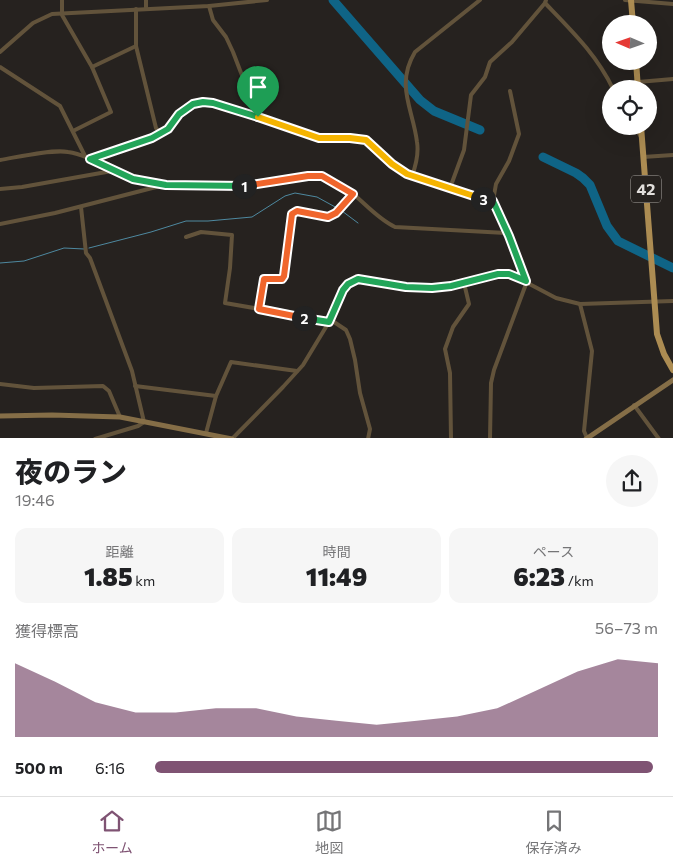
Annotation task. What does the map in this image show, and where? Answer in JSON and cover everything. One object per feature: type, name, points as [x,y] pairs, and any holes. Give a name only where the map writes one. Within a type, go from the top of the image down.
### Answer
[{"type":"highway","points":[[631,0],[632,15]]},
{"type":"highway","name":"42","points":[[642,135],[658,334],[664,354],[673,370]]},
{"type":"main road","points":[[586,438],[673,380]]},
{"type":"main road","points":[[0,416],[120,417],[232,438]]},
{"type":"street","points":[[62,0],[62,13],[92,67],[111,112],[73,131]]},
{"type":"street","points":[[146,0],[146,9]]},
{"type":"street","points":[[0,52],[33,23],[44,16],[52,14],[209,6],[266,0]]},
{"type":"street","points":[[412,176],[418,153],[418,144],[414,122],[405,95],[408,64],[415,52],[480,0]]},
{"type":"street","points":[[625,0],[673,4]]},
{"type":"street","points":[[450,188],[464,150],[471,95],[485,77],[490,62],[512,42],[546,2],[597,59],[608,80]]},
{"type":"street","points":[[209,6],[213,20],[226,37],[233,52],[258,117]]},
{"type":"street","points":[[136,9],[136,46],[156,128],[160,133]]},
{"type":"street","points":[[92,67],[136,46]]},
{"type":"street","points":[[0,67],[55,102],[64,112],[85,156]]},
{"type":"street","points":[[657,82],[673,79]]},
{"type":"street","points":[[490,438],[491,383],[526,281],[493,201],[496,184],[509,161],[519,134],[510,91]]},
{"type":"street","points":[[90,159],[145,142],[168,129],[183,110],[193,104],[213,103],[319,138],[366,140],[402,172],[493,201]]},
{"type":"street","points":[[640,135],[642,139]]},
{"type":"street","points":[[0,160],[61,151],[85,156],[112,171],[133,179],[166,185],[238,187],[308,176],[322,176],[353,194],[387,223],[395,227],[506,233],[508,235]]},
{"type":"street","points":[[643,157],[673,155]]},
{"type":"street","points":[[0,189],[22,187],[112,171]]},
{"type":"street","points":[[0,224],[81,207],[166,185]]},
{"type":"street","points":[[259,309],[264,279],[282,279],[284,276],[292,214],[297,211],[328,217],[333,216],[353,194]]},
{"type":"street","points":[[81,207],[86,253],[90,258],[127,355],[144,422],[138,426],[95,438]]},
{"type":"street","points":[[186,237],[201,232],[232,235],[225,303],[329,322],[340,325],[346,330],[356,360],[360,393],[370,429],[368,438]]},
{"type":"street","points":[[232,438],[297,372],[311,353],[329,322],[343,290],[348,284],[358,279],[406,287],[432,288],[464,283],[498,274],[509,274],[556,298],[580,304],[655,300],[673,301]]},
{"type":"street","points":[[451,438],[450,373],[445,349],[453,328],[468,304],[464,283]]},
{"type":"street","points":[[580,304],[592,351],[584,431],[586,438]]},
{"type":"street","points":[[206,433],[216,396],[231,362],[297,372]]},
{"type":"street","points":[[0,384],[27,388],[103,386],[109,391],[120,417]]},
{"type":"street","points":[[135,386],[216,396]]},
{"type":"street","points":[[634,405],[659,438]]},
{"type":"waterway","points":[[333,0],[420,100],[434,111],[480,130]]},
{"type":"waterway","points":[[543,157],[576,173],[590,185],[607,226],[618,241],[673,268]]},
{"type":"waterway","points":[[89,248],[186,221],[252,217],[285,196],[295,193],[317,197],[337,208]]},
{"type":"waterway","points":[[342,211],[358,223]]},
{"type":"waterway","points":[[0,263],[24,261],[64,248],[84,249]]},
{"type":"route","points":[[213,103],[258,117],[319,138],[362,138],[402,172],[493,201],[500,214],[526,281],[509,274],[498,274],[472,282],[432,288],[406,287],[358,279],[348,284],[343,290],[329,322],[259,309],[264,279],[282,279],[284,276],[292,214],[297,211],[328,217],[333,216],[353,194],[322,176],[308,176],[238,187],[166,185],[133,179],[112,171],[90,159],[145,142],[168,129],[183,110],[193,104],[213,103]]}]
